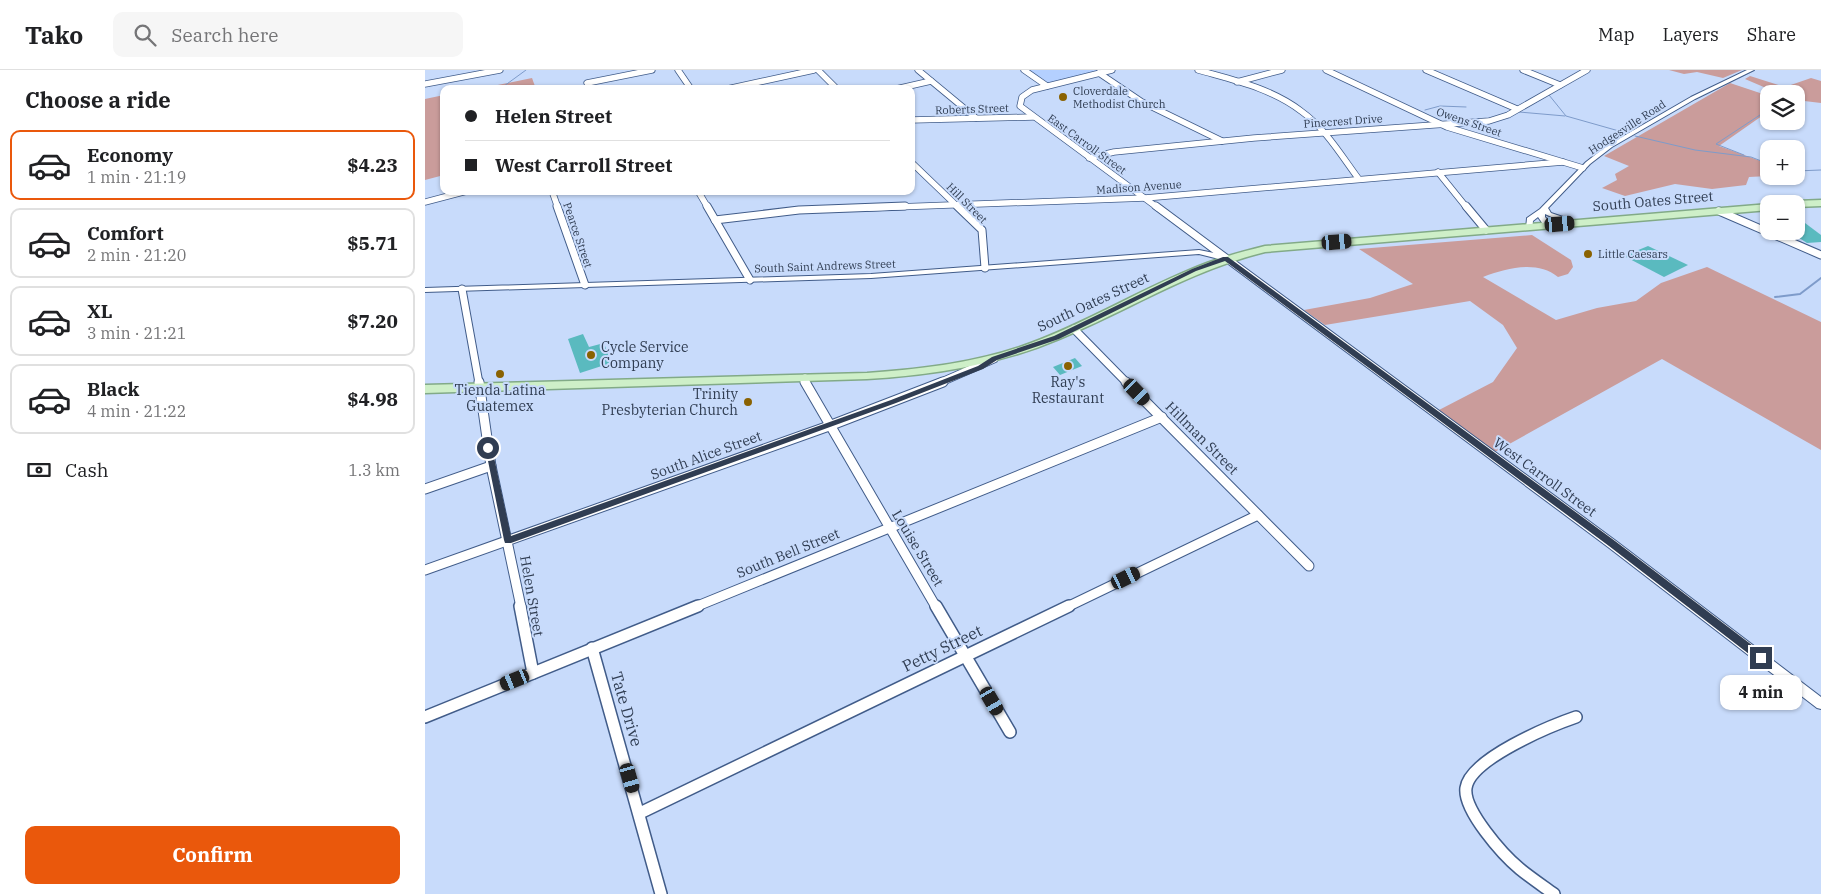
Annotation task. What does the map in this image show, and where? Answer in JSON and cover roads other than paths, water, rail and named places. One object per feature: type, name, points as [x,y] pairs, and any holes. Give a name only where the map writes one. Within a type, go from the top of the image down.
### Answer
[{"type":"main road","points":[[1805,203],[1821,202]]},
{"type":"main road","name":"South Oates Street","points":[[425,389],[805,378],[915,372],[994,359],[1041,344],[1194,270],[1225,258],[1279,247],[1760,208]]},
{"type":"street","points":[[453,70],[455,78]]},
{"type":"street","points":[[425,84],[500,70]]},
{"type":"street","points":[[588,85],[587,83],[651,70]]},
{"type":"street","points":[[678,70],[688,85]]},
{"type":"street","points":[[745,85],[814,70]]},
{"type":"street","points":[[818,70],[833,85]]},
{"type":"street","points":[[918,70],[976,118]]},
{"type":"street","points":[[1024,70],[1047,86]]},
{"type":"street","points":[[1033,117],[1021,108],[1021,99],[1028,92],[1113,70]]},
{"type":"street","points":[[1198,70],[1266,93],[1294,106],[1307,115],[1324,132],[1359,178]]},
{"type":"street","points":[[1236,82],[1282,70]]},
{"type":"street","name":"Owens Street","points":[[1326,70],[1439,124],[1583,168]]},
{"type":"street","points":[[1426,70],[1517,109]]},
{"type":"street","points":[[1523,70],[1560,85]]},
{"type":"street","name":"Pinecrest Drive","points":[[1089,158],[1114,152],[1222,141],[1489,121],[1517,109],[1587,70]]},
{"type":"street","name":"Hodgesville Road","points":[[1529,227],[1531,220],[1583,168],[1610,146],[1705,91],[1751,70]]},
{"type":"street","points":[[1099,73],[1142,102],[1222,141]]},
{"type":"street","points":[[914,85],[931,81]]},
{"type":"street","name":"Roberts Street","points":[[915,120],[1033,117]]},
{"type":"street","name":"East Carroll Street","points":[[1033,117],[1225,258]]},
{"type":"street","name":"Madison Avenue","points":[[715,220],[799,210],[1145,198],[1359,178],[1563,162]]},
{"type":"street","name":"Hill Street","points":[[915,166],[981,230],[985,268]]},
{"type":"street","points":[[1438,172],[1486,230]]},
{"type":"street","points":[[425,202],[452,195]]},
{"type":"street","name":"Pearce Street","points":[[553,195],[585,285]]},
{"type":"street","points":[[700,195],[751,280]]},
{"type":"street","points":[[1548,225],[1541,218],[1543,209],[1549,214],[1572,223]]},
{"type":"street","points":[[1719,211],[1821,255]]},
{"type":"street","name":"South Saint Andrews Street","points":[[425,290],[862,277],[1199,252],[1225,258]]},
{"type":"street","name":"West Carroll Street","points":[[1225,258],[1612,544],[1821,704]]},
{"type":"street","name":"Helen Street","points":[[462,289],[480,387],[491,466],[508,540],[533,673]]},
{"type":"street","name":"Hillman Street","points":[[1074,329],[1309,566]]},
{"type":"street","name":"South Alice Street","points":[[425,570],[829,426],[980,367],[994,359]]},
{"type":"street","name":"Louise Street","points":[[805,378],[806,386],[829,426],[1010,732]]},
{"type":"street","name":"South Bell Street","points":[[425,717],[1162,417]]},
{"type":"street","points":[[425,489],[491,466]]},
{"type":"street","name":"Petty Street","points":[[641,813],[1258,515]]},
{"type":"street","name":"Tate Drive","points":[[592,648],[641,813],[661,894]]},
{"type":"street","points":[[1554,894],[1519,868],[1485,830],[1466,801],[1466,787],[1471,775],[1480,766],[1542,729],[1576,717]]},
{"type":"waterway","points":[[505,85],[526,70]]},
{"type":"waterway","points":[[1549,95],[1566,116],[1626,133]]},
{"type":"waterway","points":[[1425,110],[1440,106],[1466,107]]},
{"type":"waterway","points":[[1519,112],[1565,116]]},
{"type":"waterway","points":[[1744,155],[1716,144],[1760,115]]},
{"type":"waterway","points":[[1635,136],[1695,150],[1751,157],[1760,160]]},
{"type":"waterway","points":[[1805,171],[1821,170]]},
{"type":"waterway","points":[[1775,297],[1800,294],[1821,278]]},
{"type":"place","name":"Cloverdale Methodist Church","points":[[1063,97]]},
{"type":"place","name":"Little Caesars","points":[[1588,254]]},
{"type":"place","name":"Cycle Service Company","points":[[591,355]]},
{"type":"place","name":"Ray's Restaurant","points":[[1068,366]]},
{"type":"place","name":"Tienda Latina Guatemex","points":[[500,374]]},
{"type":"place","name":"Trinity Presbyterian Church","points":[[748,402]]}]
